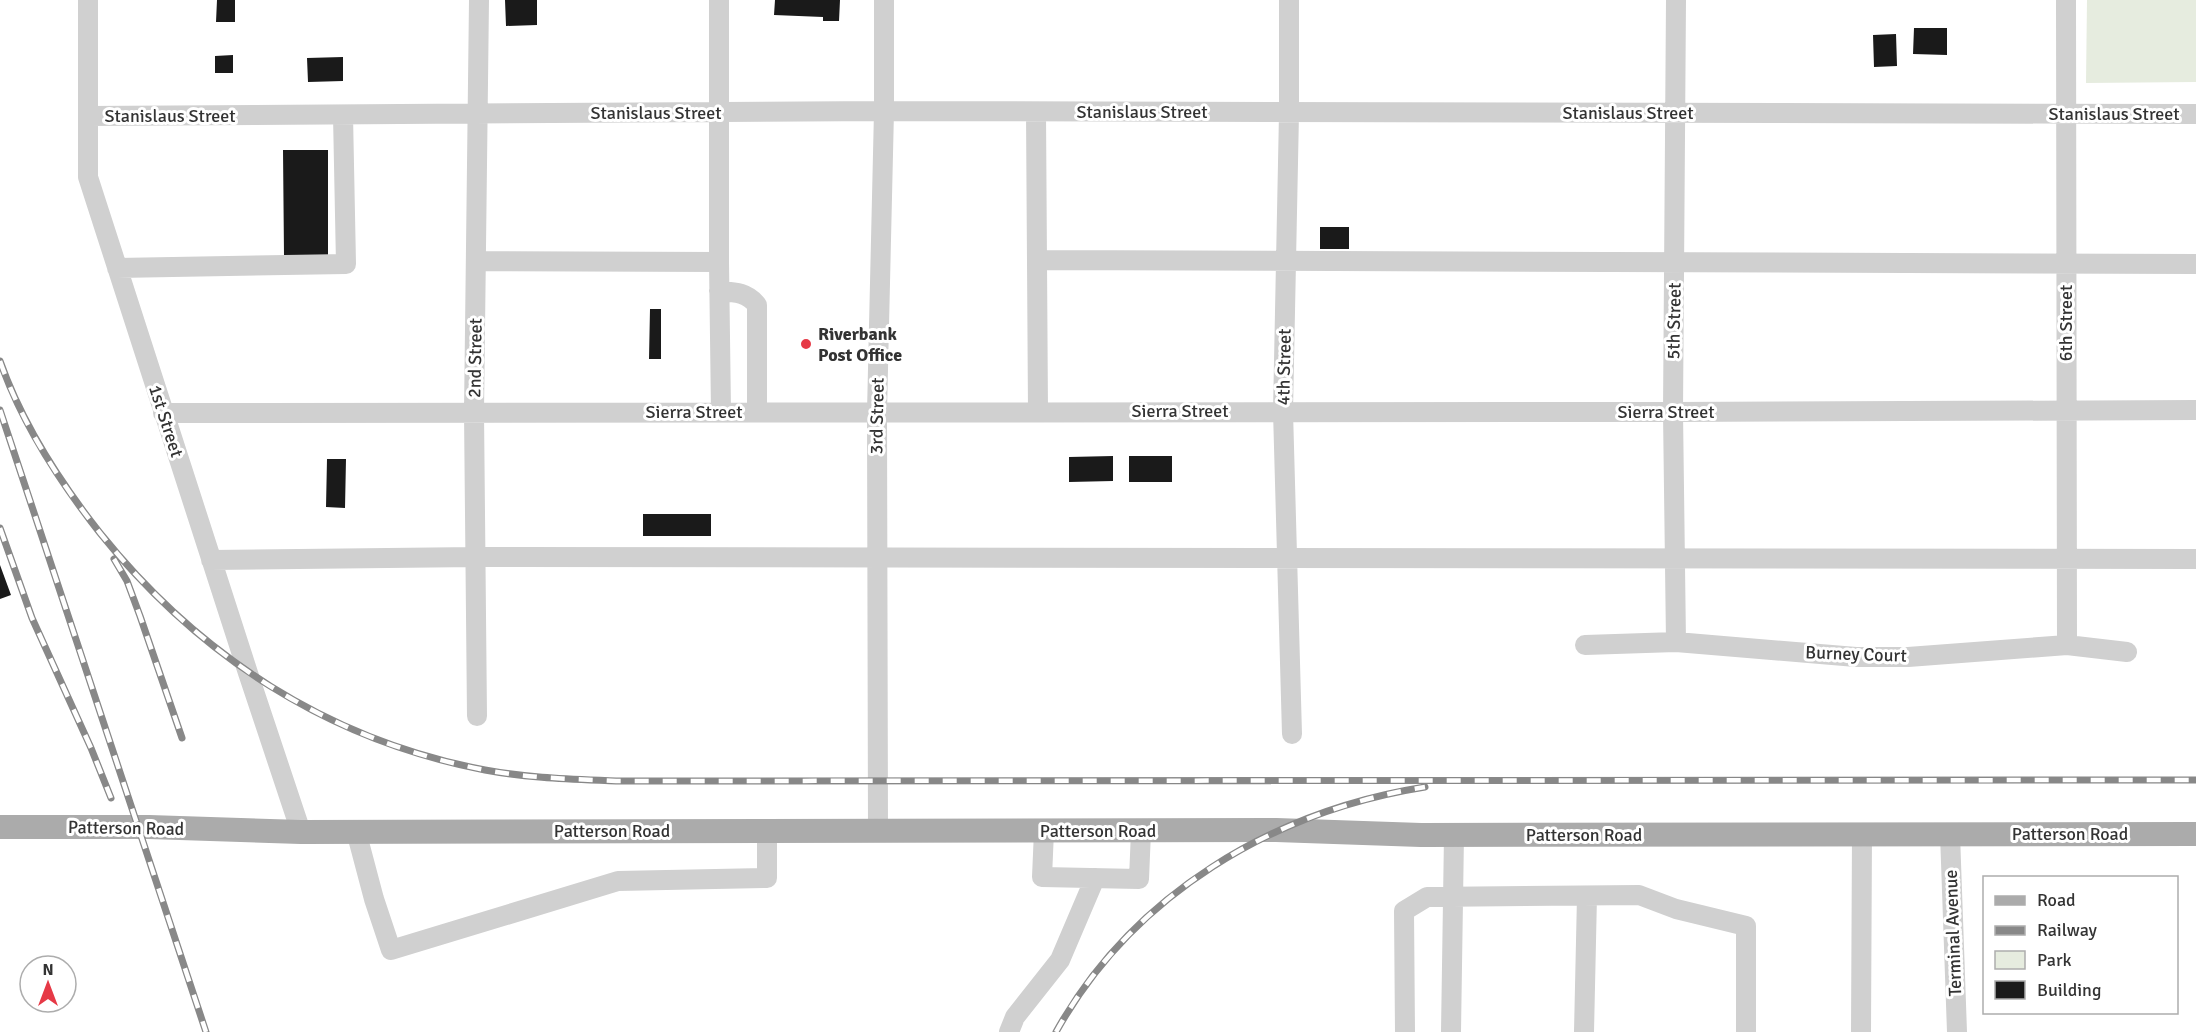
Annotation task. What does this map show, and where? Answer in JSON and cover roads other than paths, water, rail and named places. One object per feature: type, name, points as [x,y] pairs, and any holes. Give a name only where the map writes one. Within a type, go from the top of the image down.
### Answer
[{"type":"main road","name":"Patterson Road","points":[[0,827],[149,827],[301,832],[1320,831],[1454,835],[2196,834]]},
{"type":"street","name":"1st Street","points":[[88,0],[88,177],[301,832]]},
{"type":"street","name":"2nd Street","points":[[477,716],[474,412],[479,0]]},
{"type":"street","points":[[719,0],[721,412]]},
{"type":"street","name":"3rd Street","points":[[878,832],[877,412],[884,111],[884,0]]},
{"type":"street","name":"4th Street","points":[[1289,0],[1283,411],[1292,734]]},
{"type":"street","name":"5th Street","points":[[1676,0],[1673,412],[1676,642]]},
{"type":"street","name":"6th Street","points":[[2066,0],[2067,645]]},
{"type":"street","name":"Stanislaus Street","points":[[88,116],[884,111],[2196,114]]},
{"type":"street","points":[[1036,112],[1038,412]]},
{"type":"street","points":[[117,268],[346,264],[343,115]]},
{"type":"street","points":[[1037,260],[2196,264]]},
{"type":"street","points":[[477,261],[719,262]]},
{"type":"street","points":[[719,291],[741,293],[752,299],[756,305],[757,412]]},
{"type":"street","name":"Sierra Street","points":[[163,413],[2196,410]]},
{"type":"street","points":[[211,560],[476,556],[1675,560],[2196,559]]},
{"type":"street","name":"Burney Court","points":[[1585,645],[1676,642],[1856,657],[1908,657],[2067,645],[2127,652]]},
{"type":"street","points":[[356,831],[374,899],[391,950],[618,881],[767,878],[767,832]]},
{"type":"street","points":[[1044,831],[1042,878],[1139,879],[1141,831]]},
{"type":"street","points":[[1861,1032],[1862,834]]},
{"type":"street","name":"Terminal Avenue","points":[[1950,834],[1957,1032]]},
{"type":"street","points":[[1451,1032],[1454,835]]},
{"type":"street","points":[[1009,1032],[1015,1017],[1060,960],[1095,878]]},
{"type":"street","points":[[1405,1032],[1404,911],[1427,897],[1639,895],[1676,909],[1746,926],[1746,1032]]},
{"type":"street","points":[[1584,1032],[1587,896]]},
{"type":"railway","points":[[0,361],[30,429],[70,493],[100,533],[180,618],[224,654],[271,686],[320,714],[373,738],[427,756],[485,770],[567,779],[616,781],[2196,780]]},
{"type":"railway","points":[[0,410],[206,1032]]},
{"type":"railway","points":[[0,528],[32,618],[111,798]]},
{"type":"railway","points":[[114,559],[127,581],[182,738]]},
{"type":"railway","points":[[1056,1032],[1087,983],[1124,939],[1166,901],[1212,867],[1261,839],[1314,816],[1369,799],[1425,787]]},
{"type":"place","name":"Riverbank Post Office","points":[[806,344]]}]
